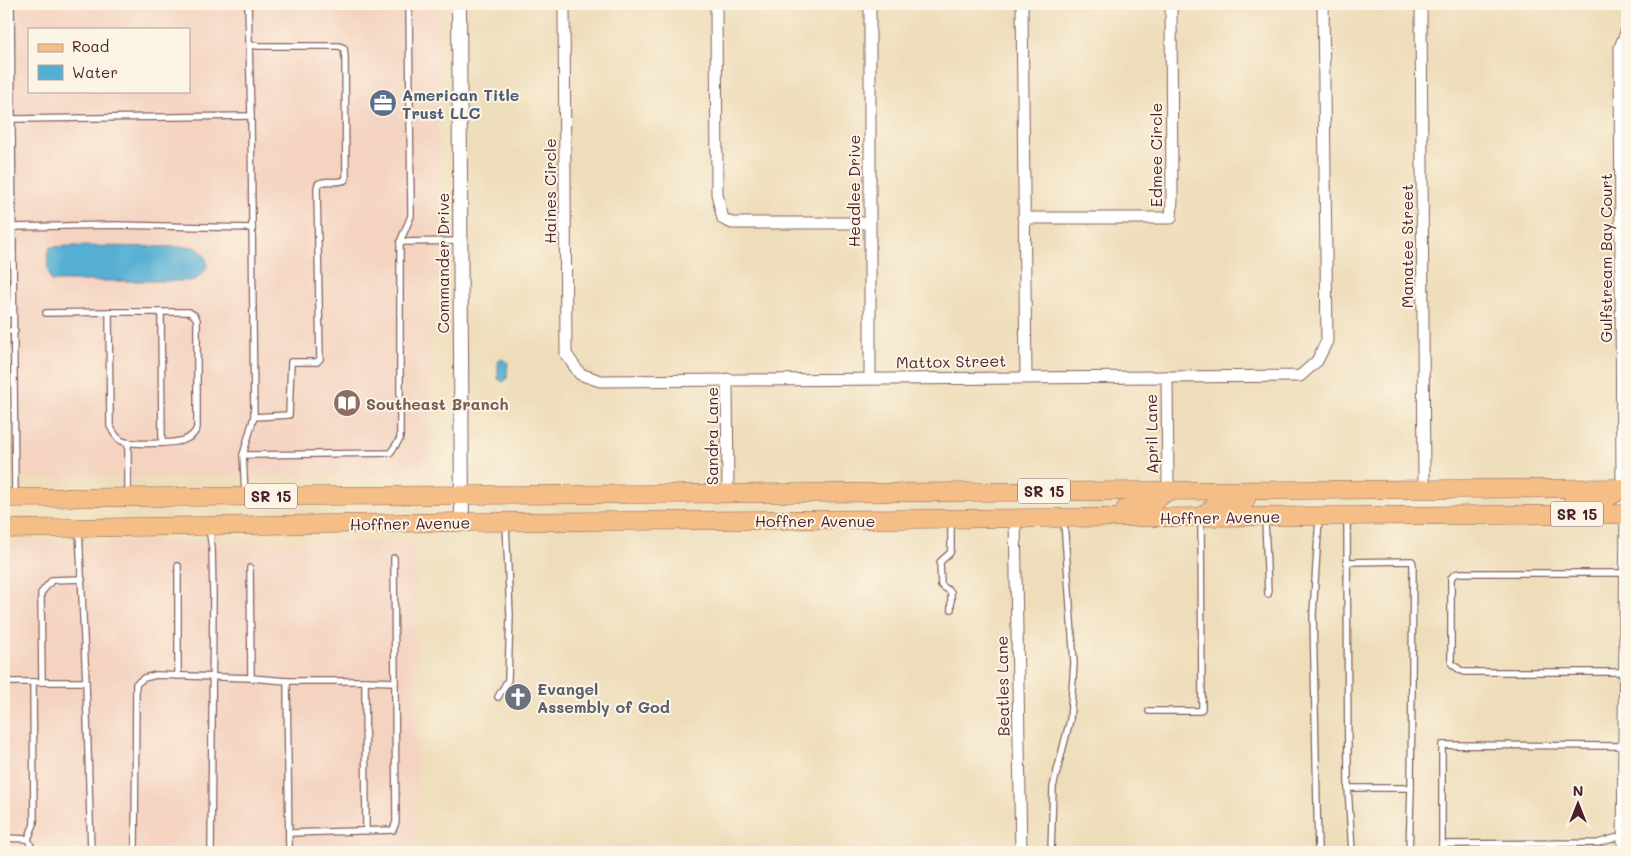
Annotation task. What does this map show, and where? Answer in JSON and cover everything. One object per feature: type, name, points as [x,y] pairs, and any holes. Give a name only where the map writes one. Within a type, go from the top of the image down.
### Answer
[{"type":"main road","name":"Hoffner Avenue","points":[[9,498],[1625,488]]},
{"type":"main road","points":[[1528,515],[1553,505],[1590,504],[1612,497],[1625,488]]},
{"type":"main road","points":[[1200,517],[1218,504],[1226,502],[1337,499],[1352,489]]},
{"type":"main road","points":[[1016,519],[1033,508],[1139,509],[1154,503],[1168,490]]},
{"type":"main road","name":"Hoffner Avenue","points":[[4,529],[462,522],[1627,514]]},
{"type":"street","name":"Commander Drive","points":[[459,4],[462,522]]},
{"type":"street","name":"Haines Circle","points":[[564,4],[566,354],[580,374]]},
{"type":"street","points":[[716,4],[717,194],[722,219],[732,223],[869,223]]},
{"type":"street","name":"Headlee Drive","points":[[870,4],[870,378]]},
{"type":"street","points":[[1022,4],[1026,377]]},
{"type":"street","name":"Edmee Circle","points":[[1023,218],[1171,218],[1171,4]]},
{"type":"street","name":"Mattox Street","points":[[580,374],[600,381],[1300,376],[1317,361],[1326,341],[1324,4]]},
{"type":"street","name":"Manatee Street","points":[[1421,4],[1424,489]]},
{"type":"street","name":"Gulfstream Bay Court","points":[[1625,488],[1620,47],[1627,30]]},
{"type":"street","name":"April Lane","points":[[1167,376],[1168,490]]},
{"type":"street","name":"Sandra Lane","points":[[727,379],[728,494]]},
{"type":"street","points":[[1623,852],[1625,835],[1626,746],[1624,672],[1626,646],[1627,514]]},
{"type":"street","name":"Beatles Lane","points":[[1016,519],[1020,852]]},
{"type":"lane","points":[[9,498],[15,331],[11,4]]},
{"type":"lane","points":[[245,497],[243,455],[254,417],[248,4]]},
{"type":"lane","points":[[243,455],[390,453],[400,439],[400,242],[411,216],[409,4]]},
{"type":"lane","points":[[4,24],[11,24]]},
{"type":"lane","points":[[250,45],[340,46],[344,48],[346,57],[346,176],[345,180],[341,182],[322,182],[318,184],[317,188],[320,359],[317,362],[291,362],[288,415],[254,417]]},
{"type":"lane","points":[[4,61],[11,55]]},
{"type":"lane","points":[[12,119],[251,116]]},
{"type":"lane","points":[[4,160],[12,160]]},
{"type":"lane","points":[[4,215],[13,214]]},
{"type":"lane","points":[[13,227],[125,225],[252,228]]},
{"type":"lane","points":[[400,242],[460,241]]},
{"type":"lane","points":[[4,256],[13,256]]},
{"type":"lane","points":[[4,277],[8,289],[9,314]]},
{"type":"lane","points":[[4,306],[14,323]]},
{"type":"lane","points":[[46,313],[109,312],[189,312],[194,315],[197,320],[198,428],[186,439],[177,442],[128,443],[118,438],[110,426],[109,312]]},
{"type":"lane","points":[[161,312],[162,442]]},
{"type":"lane","points":[[4,331],[15,331]]},
{"type":"lane","points":[[128,443],[128,498]]},
{"type":"lane","points":[[1318,852],[1314,614],[1319,516]]},
{"type":"lane","points":[[1347,516],[1348,788],[1352,852]]},
{"type":"lane","points":[[1150,711],[1199,711],[1202,709],[1200,517]]},
{"type":"lane","points":[[1265,517],[1268,594]]},
{"type":"lane","points":[[1050,852],[1054,787],[1070,720],[1074,664],[1064,519]]},
{"type":"lane","points":[[951,520],[950,553],[940,562],[941,585],[951,592],[952,609]]},
{"type":"lane","points":[[498,697],[508,680],[510,615],[505,522]]},
{"type":"lane","points":[[208,526],[212,548],[212,852]]},
{"type":"lane","points":[[79,527],[86,682],[90,852]]},
{"type":"lane","points":[[289,833],[394,830],[396,822],[394,558]]},
{"type":"lane","points":[[1347,562],[1412,561],[1413,564],[1409,852]]},
{"type":"lane","points":[[178,566],[178,676]]},
{"type":"lane","points":[[250,568],[252,678]]},
{"type":"lane","points":[[1624,672],[1465,672],[1460,670],[1452,664],[1451,660],[1451,578],[1458,573],[1626,573]]},
{"type":"lane","points":[[42,682],[41,593],[52,580],[82,579]]},
{"type":"lane","points":[[134,852],[136,684],[144,678],[156,675],[287,681],[395,682]]},
{"type":"lane","points":[[287,681],[289,852]]},
{"type":"lane","points":[[365,681],[366,831]]},
{"type":"lane","points":[[4,682],[86,682]]},
{"type":"lane","points":[[33,682],[34,824],[28,838],[33,852]]},
{"type":"lane","points":[[1442,852],[1442,744],[1626,746]]},
{"type":"lane","points":[[1348,788],[1411,788]]},
{"type":"lane","points":[[1442,844],[1598,843],[1625,835]]},
{"type":"lane","points":[[4,838],[28,838]]},
{"type":"shaded area","points":[[4,4],[438,4],[439,280],[431,281],[431,475],[4,478]]},
{"type":"shaded area","points":[[4,542],[416,542],[417,852],[4,852]]},
{"type":"water","points":[[50,247],[195,247],[201,251],[207,260],[207,264],[203,273],[193,281],[51,281],[47,260]]},
{"type":"water","points":[[501,359],[508,362],[507,379],[503,382],[498,379],[498,362]]},
{"type":"place","name":"American Title Trust LLC","points":[[383,103]]},
{"type":"place","name":"Southeast Branch","points":[[347,403]]},
{"type":"place","name":"Evangel Assembly of God","points":[[518,697]]}]
